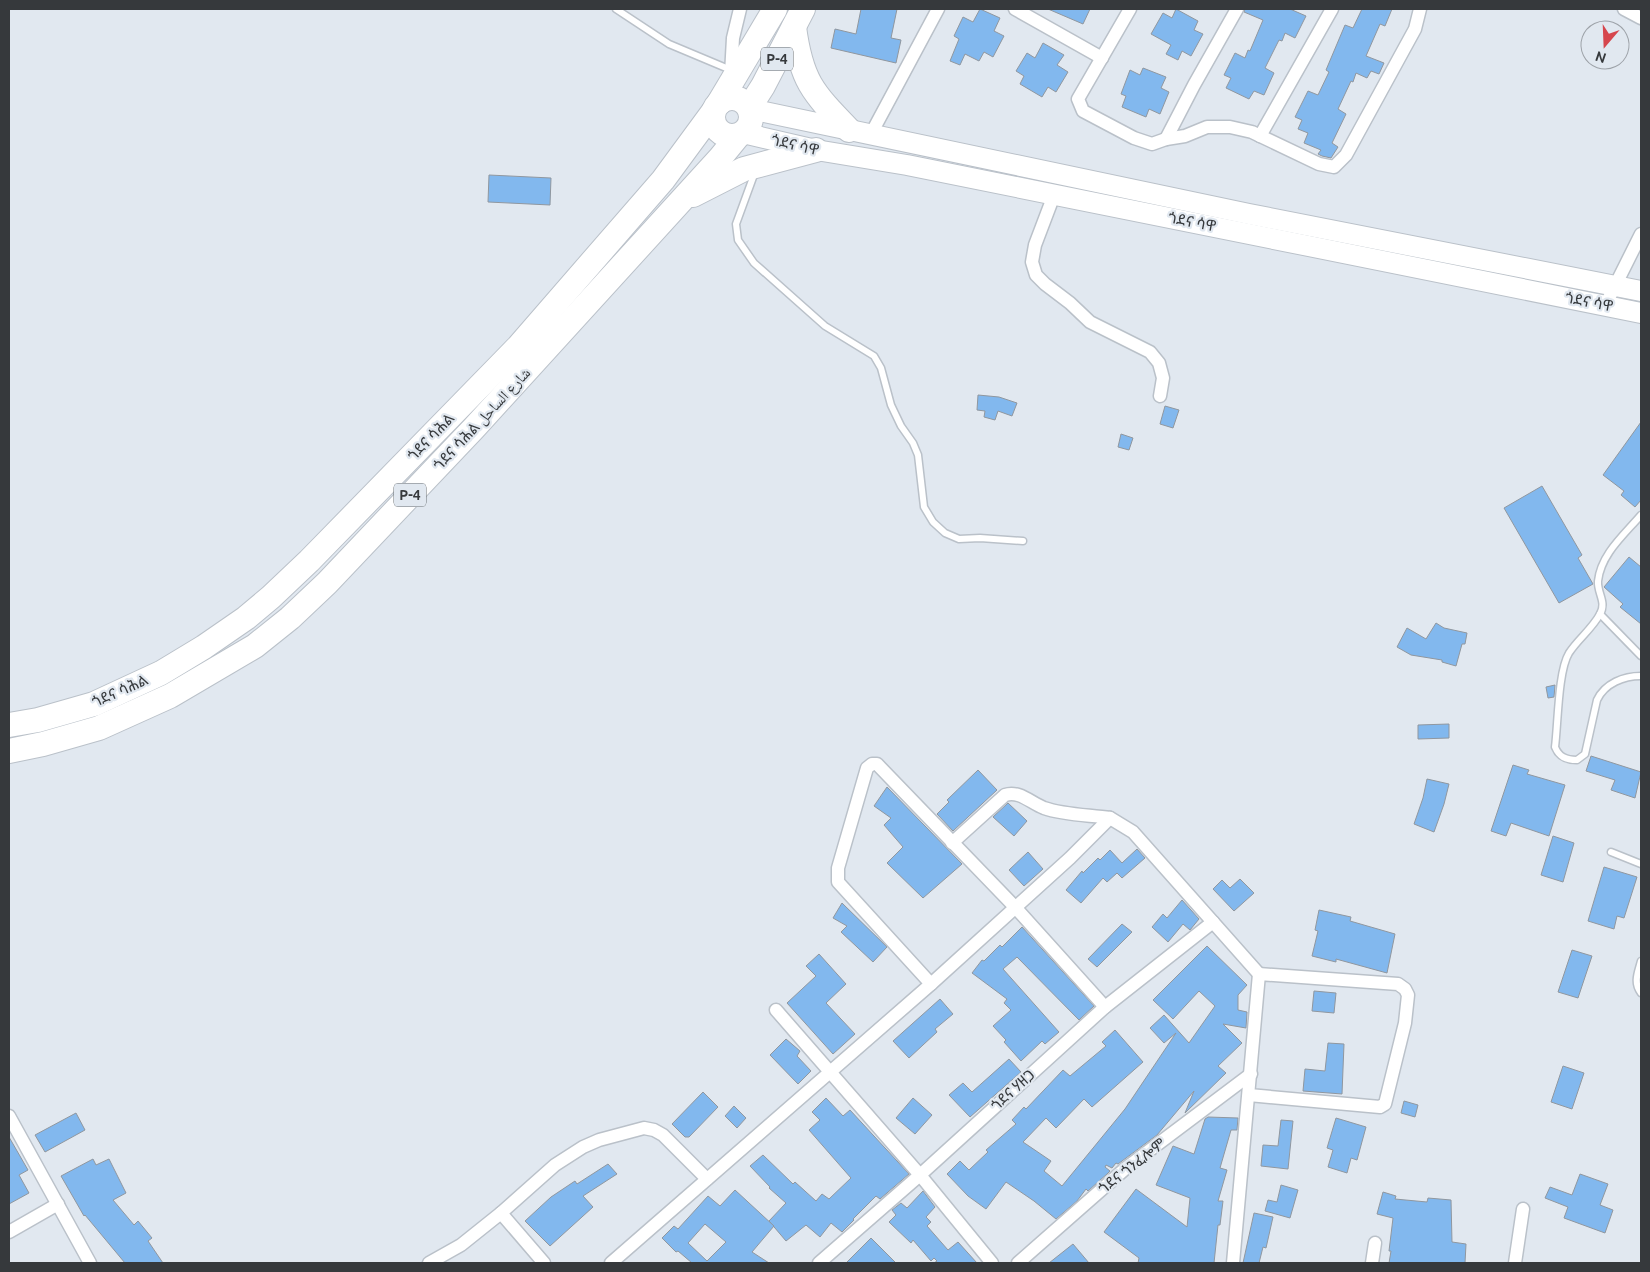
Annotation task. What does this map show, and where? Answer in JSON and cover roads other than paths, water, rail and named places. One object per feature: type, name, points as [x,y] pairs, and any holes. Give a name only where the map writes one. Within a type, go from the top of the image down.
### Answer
[{"type":"highway","name":"ጎደና ሳሕል","points":[[9,726],[94,704],[161,673],[204,647],[246,618],[271,597],[309,561],[483,384],[518,347],[631,218],[663,180],[723,92],[775,9]]},
{"type":"highway","points":[[799,18],[798,54],[808,83],[833,115],[860,132]]},
{"type":"highway","name":"P-4","points":[[749,109],[799,18]]},
{"type":"highway","points":[[723,92],[729,98],[741,100],[749,109],[751,122],[741,135],[732,137],[720,133],[714,124],[723,92]]},
{"type":"highway","name":"ጎደና ሳሕል شارع الساحل","points":[[9,751],[43,744],[98,728],[170,696],[255,646],[290,618],[326,583],[500,400],[741,135]]},
{"type":"highway","points":[[678,203],[744,169],[816,150]]},
{"type":"highway","points":[[631,218],[650,234]]},
{"type":"highway","points":[[483,384],[500,400]]},
{"type":"main road","name":"ጎደና ሳዋ","points":[[749,109],[1249,214],[1641,291]]},
{"type":"main road","name":"ጎደና ሳዋ","points":[[741,135],[1054,194],[1641,313]]},
{"type":"street","points":[[723,92],[732,38],[740,9]]},
{"type":"street","points":[[860,132],[938,9]]},
{"type":"street","points":[[1015,9],[1102,58]]},
{"type":"street","points":[[1130,9],[1078,99],[1084,111],[1134,138],[1152,144],[1166,139],[1185,136],[1207,127],[1230,127],[1252,132],[1319,164],[1334,167],[1346,155],[1415,30],[1420,9]]},
{"type":"street","points":[[1166,139],[1237,9]]},
{"type":"street","points":[[1260,136],[1332,9]]},
{"type":"street","points":[[1624,9],[1641,18]]},
{"type":"street","points":[[1054,194],[1035,245],[1032,262],[1036,275],[1070,302],[1090,322],[1150,352],[1159,362],[1163,378],[1160,396]]},
{"type":"street","points":[[1605,306],[1641,234]]},
{"type":"street","points":[[931,984],[838,882],[838,868],[867,768],[872,764],[877,764],[1015,908],[1104,1007]]},
{"type":"street","points":[[952,843],[1005,795],[1011,793],[1017,794],[1047,809],[1110,818],[1133,832],[1259,974],[1398,984],[1405,988],[1408,995],[1405,1023],[1385,1104],[1380,1107],[1249,1095]]},
{"type":"street","points":[[611,1263],[931,984],[1110,818]]},
{"type":"street","name":"ጎደና ሃዘጋ","points":[[818,1263],[920,1175],[1104,1007],[1213,922]]},
{"type":"street","points":[[1233,1263],[1259,974]]},
{"type":"street","points":[[776,1010],[920,1175],[992,1263]]},
{"type":"street","name":"ጎደና ጎንፈሎም","points":[[1018,1263],[1126,1168],[1251,1074]]},
{"type":"street","points":[[9,1116],[90,1263]]},
{"type":"street","points":[[429,1263],[461,1245],[501,1213],[555,1165],[598,1140],[644,1128],[654,1130],[664,1134],[707,1179]]},
{"type":"street","points":[[9,1232],[58,1204]]},
{"type":"street","points":[[1515,1263],[1523,1209]]},
{"type":"street","points":[[501,1213],[544,1263]]},
{"type":"street","points":[[1372,1263],[1375,1243]]},
{"type":"lane","points":[[616,9],[669,44],[723,92]]},
{"type":"lane","points":[[757,166],[736,224],[738,240],[754,263],[825,326],[874,356],[881,368],[891,405],[901,426],[916,449],[924,507],[933,522],[945,533],[959,539],[1023,540]]},
{"type":"lane","points":[[1641,515],[1610,550],[1600,568],[1598,584],[1603,605],[1600,614],[1569,653],[1563,665],[1555,747],[1560,756],[1568,760],[1577,760],[1585,754],[1597,700],[1601,692],[1619,680],[1630,676],[1641,676]]},
{"type":"lane","points":[[1600,614],[1641,656]]},
{"type":"lane","points":[[1611,852],[1641,864]]},
{"type":"lane","points":[[1641,961],[1636,980],[1641,993]]}]
